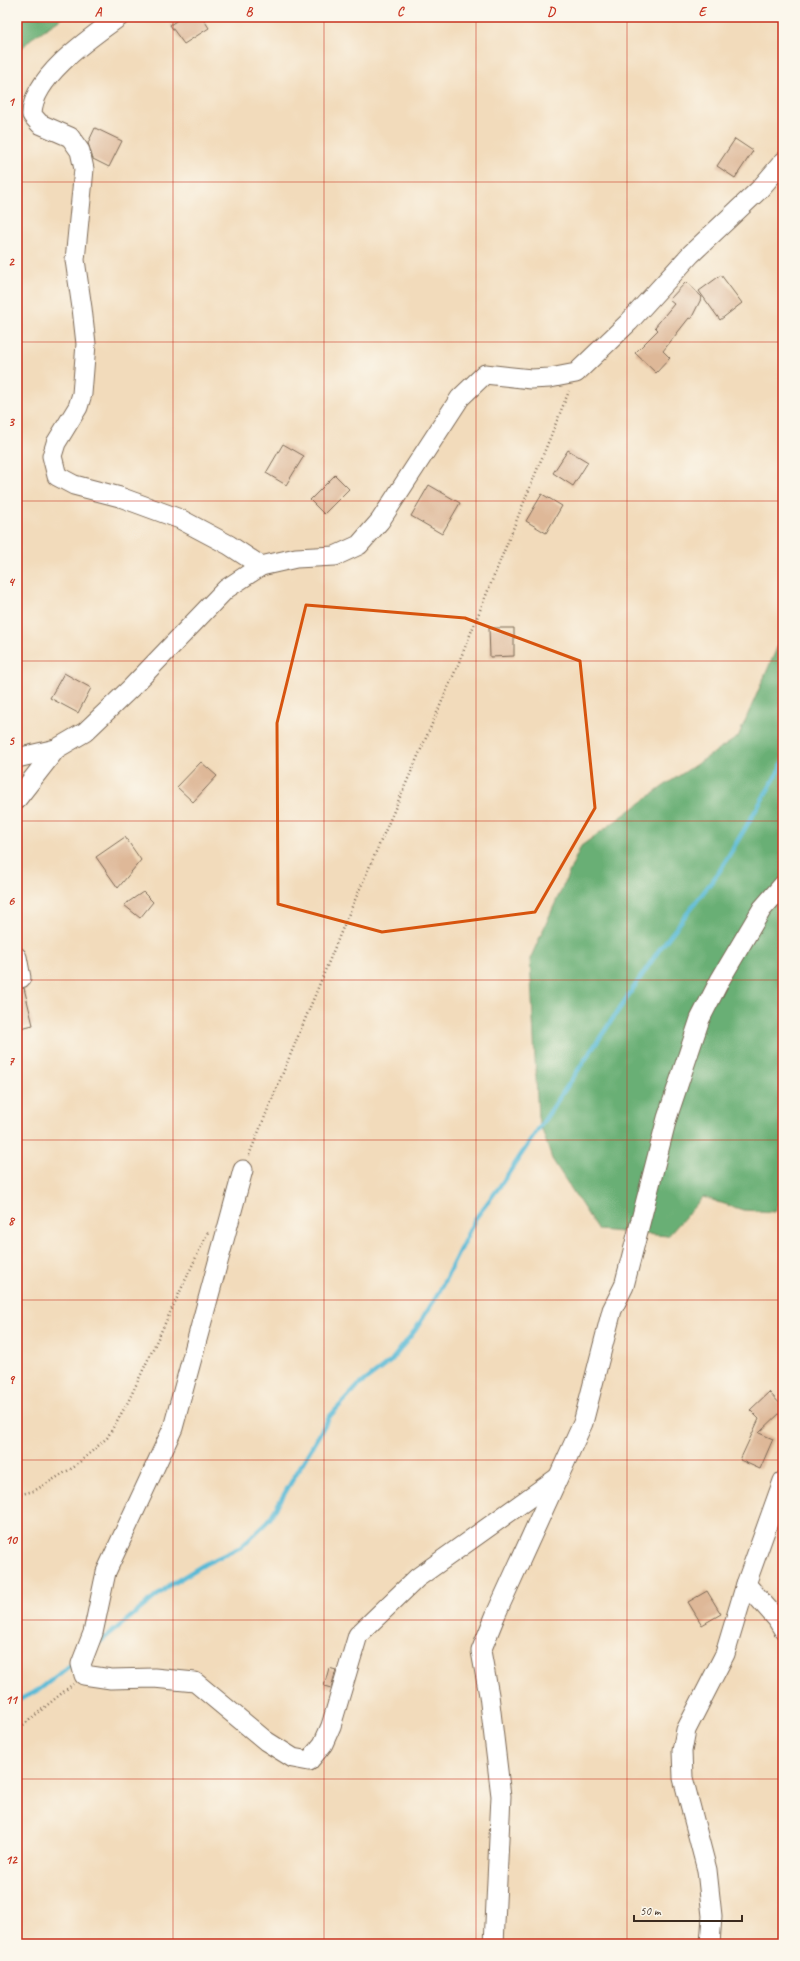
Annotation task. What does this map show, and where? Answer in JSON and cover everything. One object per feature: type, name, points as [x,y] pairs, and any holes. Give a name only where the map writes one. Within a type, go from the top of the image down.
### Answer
[{"type":"street","points":[[119,17],[96,33],[48,78],[38,91],[32,106],[32,115],[40,124],[70,137],[80,151],[84,169],[75,260],[86,344],[82,394],[78,406],[56,443],[52,456],[52,462],[57,476],[74,485],[120,497],[180,519],[229,546],[261,566]]},
{"type":"street","points":[[17,758],[56,749],[85,732],[131,688],[226,589],[261,566],[296,558],[336,556],[359,545],[380,521],[460,398],[485,374],[531,379],[550,378],[576,373],[629,322],[691,254],[760,190],[783,162]]},
{"type":"street","points":[[17,799],[56,749]]},
{"type":"street","points":[[494,1944],[501,1796],[489,1695],[481,1651],[496,1614],[583,1423],[612,1310],[624,1286],[667,1118],[700,1019],[720,980],[762,909],[783,885]]},
{"type":"street","points":[[17,958],[21,978]]},
{"type":"street","points":[[243,1170],[173,1428],[106,1572],[93,1633],[81,1664],[84,1675],[111,1678],[154,1678],[195,1682],[266,1742],[293,1758],[309,1761],[323,1744],[331,1726],[358,1635],[417,1578],[557,1478]]},
{"type":"street","points":[[710,1944],[712,1916],[707,1870],[683,1778],[682,1751],[686,1730],[725,1654],[746,1584],[783,1481]]},
{"type":"street","points":[[746,1584],[777,1619],[783,1629]]},
{"type":"path","points":[[243,1170],[344,925],[457,667],[576,373]]},
{"type":"path","points":[[17,1495],[34,1491],[74,1468],[107,1438],[128,1402],[209,1230]]},
{"type":"path","points":[[17,1730],[84,1675]]},
{"type":"highlighted area","points":[[306,605],[465,618],[580,661],[595,808],[535,912],[382,932],[278,904],[277,723]]},
{"type":"green space","points":[[17,17],[64,17],[32,38],[17,53]]},
{"type":"green space","points":[[783,634],[783,1194],[775,1212],[743,1210],[703,1197],[668,1236],[598,1230],[552,1159],[538,1118],[530,959],[581,846],[668,783],[738,737]]},
{"type":"building","points":[[182,17],[202,17],[209,28],[184,44],[170,25]]},
{"type":"building","points":[[95,128],[122,141],[109,167],[93,159],[88,143]]},
{"type":"building","points":[[735,139],[753,151],[735,178],[717,166]]},
{"type":"building","points":[[721,275],[742,303],[720,320],[699,291]]},
{"type":"building","points":[[686,282],[702,297],[691,319],[689,318],[663,351],[670,358],[656,373],[635,353],[658,330],[655,327],[674,304],[669,300]]},
{"type":"building","points":[[283,444],[304,456],[286,485],[266,473]]},
{"type":"building","points":[[568,450],[588,462],[573,486],[553,473]]},
{"type":"building","points":[[335,475],[349,489],[324,514],[310,500]]},
{"type":"building","points":[[429,485],[460,503],[442,534],[411,516]]},
{"type":"building","points":[[542,494],[562,506],[546,533],[526,521]]},
{"type":"building","points":[[489,628],[514,628],[514,656],[490,657]]},
{"type":"building","points":[[64,673],[91,688],[78,713],[50,698]]},
{"type":"building","points":[[201,762],[217,776],[193,802],[177,787]]},
{"type":"building","points":[[125,837],[141,860],[118,888],[96,857]]},
{"type":"building","points":[[143,892],[153,902],[140,918],[124,905]]},
{"type":"building","points":[[17,988],[24,988],[33,1025],[17,1029]]},
{"type":"building","points":[[769,1392],[783,1407],[783,1410],[759,1433],[773,1439],[760,1469],[740,1460],[759,1419],[750,1410]]},
{"type":"building","points":[[707,1591],[721,1614],[702,1625],[688,1602]]},
{"type":"building","points":[[329,1668],[336,1670],[331,1688],[324,1686]]},
{"type":"waterway","points":[[95,1646],[170,1585],[205,1564],[241,1547],[269,1520],[330,1416],[358,1386],[391,1361],[416,1329],[438,1294],[475,1219],[500,1186],[659,950],[719,872],[779,771],[783,761]]},
{"type":"waterway","points":[[17,1701],[40,1689],[77,1660]]}]
